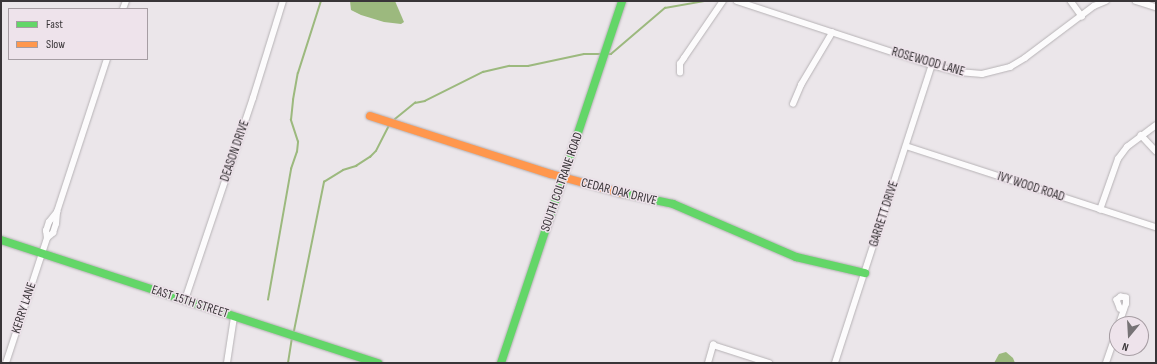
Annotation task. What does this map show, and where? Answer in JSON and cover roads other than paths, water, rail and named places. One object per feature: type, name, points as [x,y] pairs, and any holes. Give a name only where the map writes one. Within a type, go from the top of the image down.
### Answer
[{"type":"main road","name":"SOUTH COLTRANE ROAD","points":[[501,363],[622,1]]},
{"type":"main road","name":"CEDAR OAK DRIVE","points":[[370,116],[564,178],[600,188],[673,204],[761,243],[796,256],[865,273]]},
{"type":"main road","name":"EAST 15TH STREET","points":[[1,240],[378,363]]},
{"type":"street","name":"DEASON DRIVE","points":[[185,300],[253,98],[283,1]]},
{"type":"street","points":[[680,72],[680,64],[723,1]]},
{"type":"street","name":"ROSEWOOD LANE","points":[[737,1],[932,65],[959,72],[977,74],[1010,67],[1032,54],[1094,6],[1106,1]]},
{"type":"street","points":[[1071,1],[1082,16]]},
{"type":"street","points":[[1136,1],[1156,7]]},
{"type":"street","points":[[793,104],[801,84],[832,33]]},
{"type":"street","name":"KERRY LANE","points":[[6,363],[47,238],[46,231],[49,222],[56,212],[107,60]]},
{"type":"street","name":"GARRETT DRIVE","points":[[835,363],[932,65]]},
{"type":"street","points":[[1100,210],[1118,159],[1127,147],[1156,125]]},
{"type":"street","points":[[1142,135],[1156,151]]},
{"type":"street","name":"IVY WOOD ROAD","points":[[906,146],[1156,227]]},
{"type":"street","points":[[1122,316],[1125,307]]},
{"type":"street","points":[[227,363],[234,317]]},
{"type":"street","points":[[708,363],[713,345],[769,363]]},
{"type":"waterway","points":[[268,300],[291,169],[297,152],[298,142],[291,120],[293,100],[298,73],[321,1]]},
{"type":"waterway","points":[[608,54],[611,54],[665,8],[705,1]]},
{"type":"waterway","points":[[395,119],[415,103],[425,101],[483,72],[509,66],[528,66],[584,54],[602,54]]},
{"type":"waterway","points":[[294,331],[324,182],[343,170],[356,166],[370,157],[376,151],[389,126]]},
{"type":"waterway","points":[[288,363],[292,339]]}]
